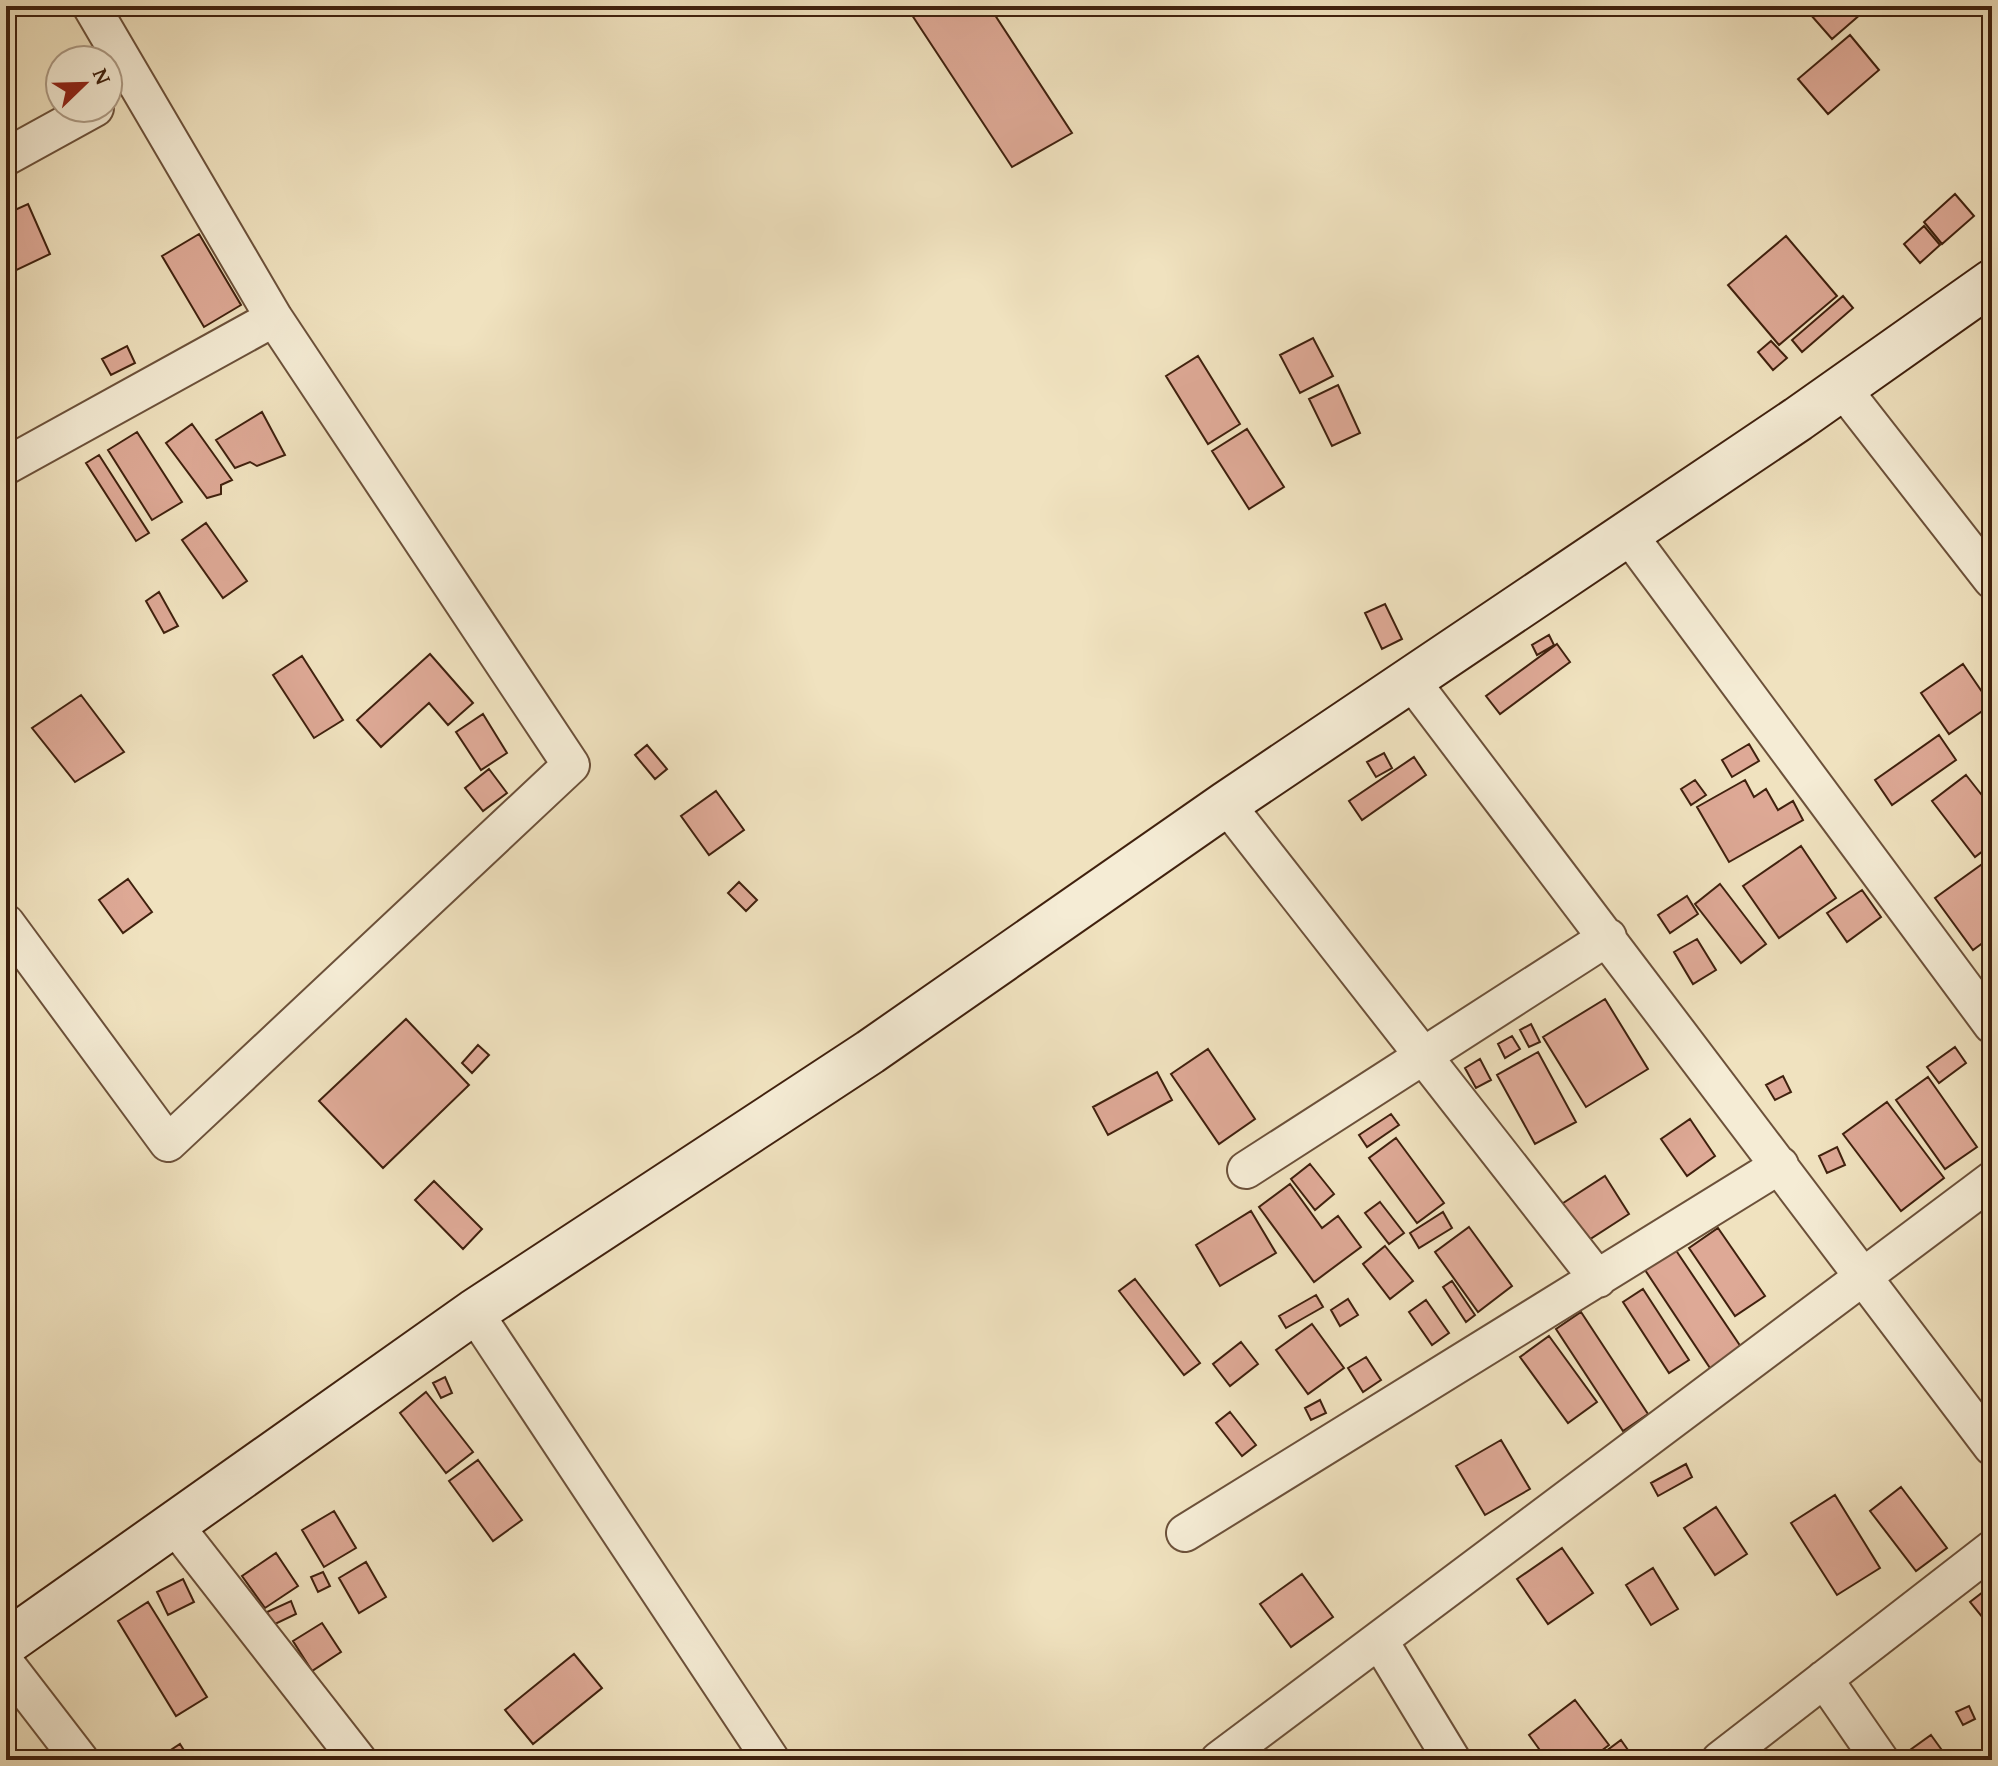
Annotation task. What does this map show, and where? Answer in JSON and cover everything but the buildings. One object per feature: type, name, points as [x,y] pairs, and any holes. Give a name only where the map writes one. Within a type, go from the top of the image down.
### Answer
[{"type":"main road","points":[[6,1643],[172,1522],[474,1312],[870,1052],[1226,804],[1628,534],[1992,282]]},
{"type":"street","points":[[91,6],[105,44]]},
{"type":"street","points":[[6,923],[168,1143],[571,765],[124,94]]},
{"type":"street","points":[[6,157],[66,124]]},
{"type":"street","points":[[6,466],[274,318]]},
{"type":"street","points":[[1842,388],[1992,580]]},
{"type":"street","points":[[1628,534],[1992,1025]]},
{"type":"street","points":[[1410,679],[1992,1447]]},
{"type":"street","points":[[1226,804],[1598,1279]]},
{"type":"street","points":[[1246,1170],[1608,937]]},
{"type":"street","points":[[1185,1533],[1780,1165]]},
{"type":"street","points":[[1219,1760],[1992,1180]]},
{"type":"street","points":[[474,1312],[771,1760]]},
{"type":"street","points":[[172,1522],[358,1760]]},
{"type":"street","points":[[1720,1760],[1992,1549]]},
{"type":"street","points":[[1379,1640],[1452,1760]]},
{"type":"street","points":[[6,1664],[80,1760]]},
{"type":"street","points":[[1824,1679],[1880,1760]]}]
